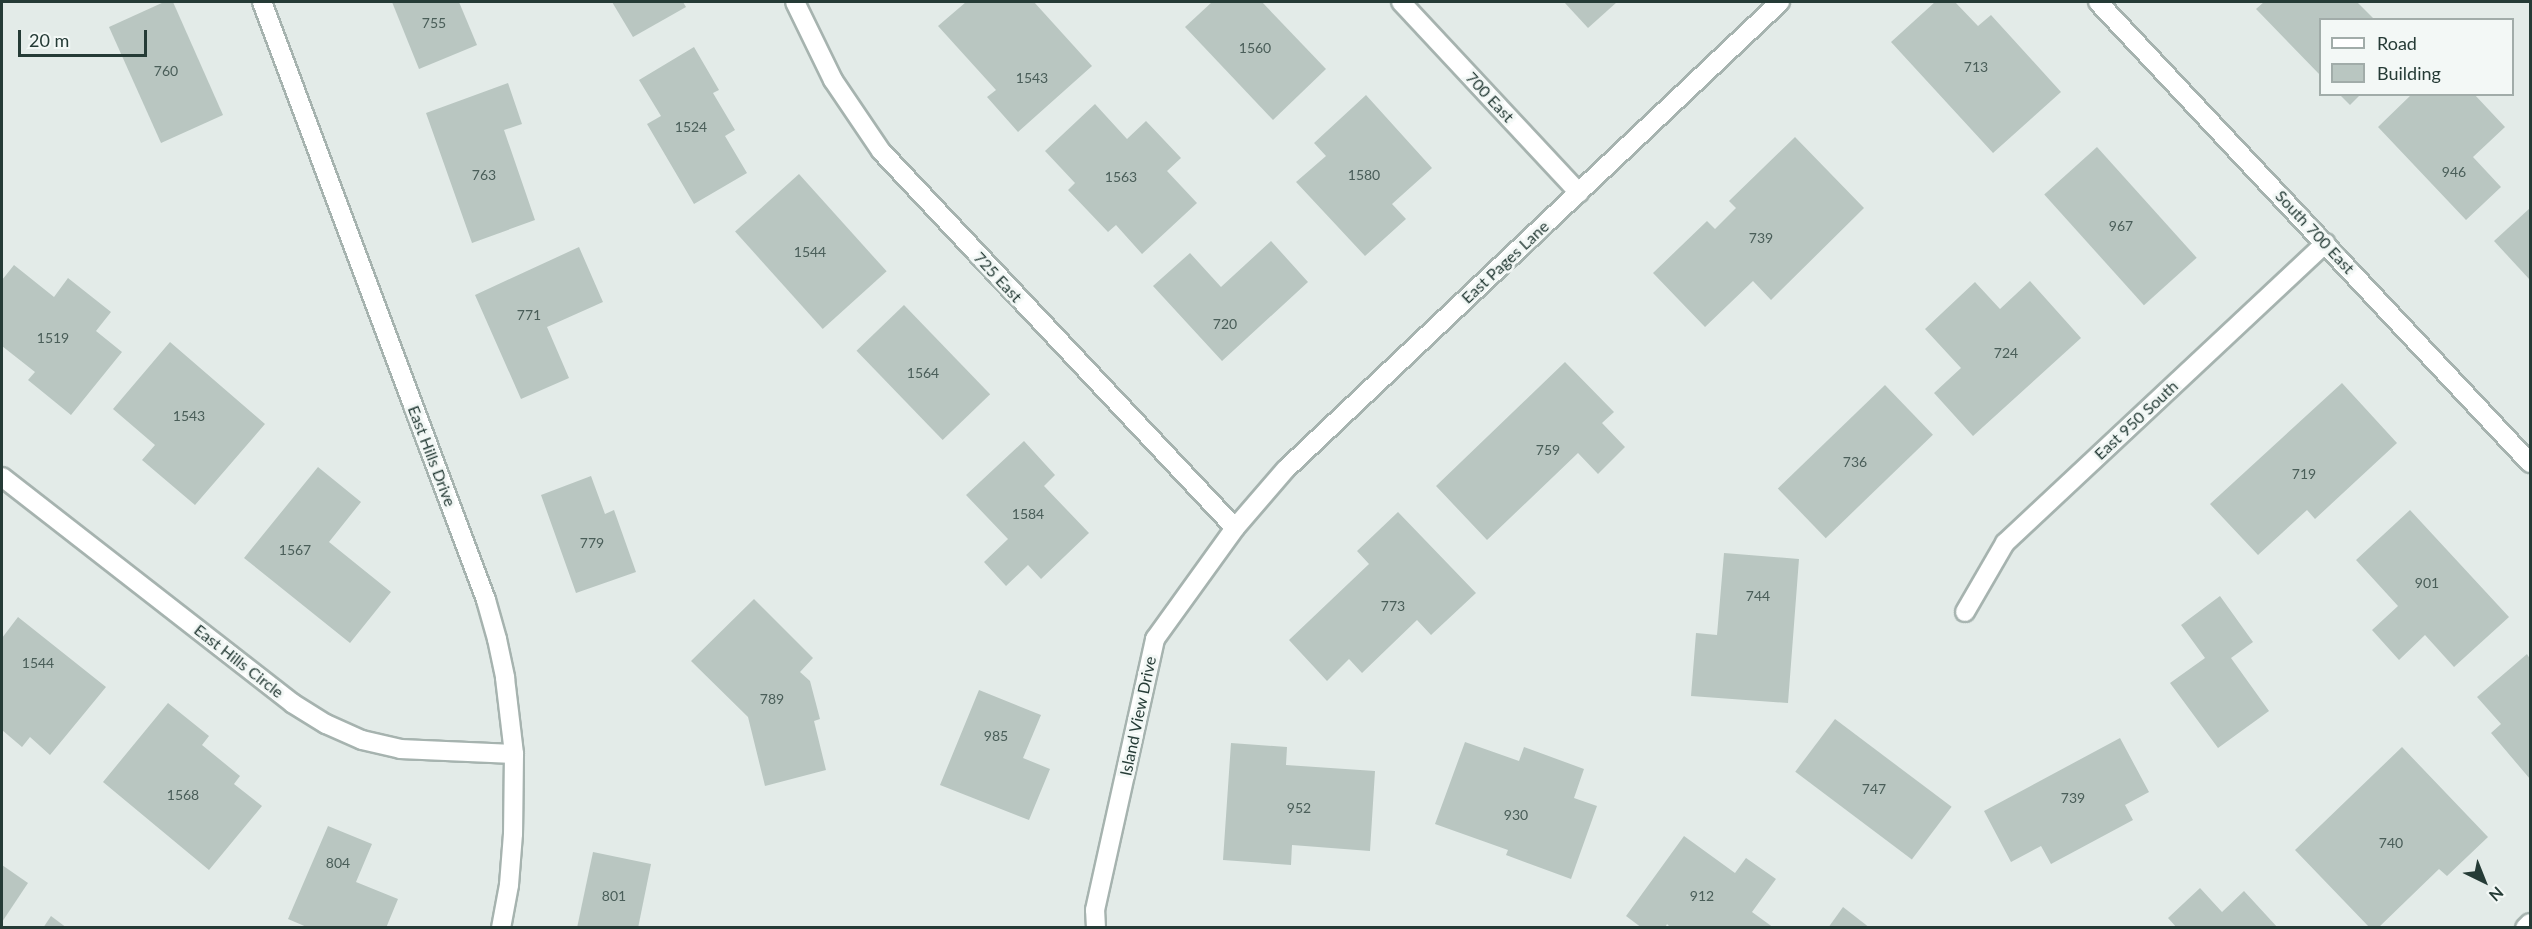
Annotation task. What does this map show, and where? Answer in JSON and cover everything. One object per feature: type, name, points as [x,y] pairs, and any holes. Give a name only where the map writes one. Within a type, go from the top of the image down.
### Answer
[{"type":"street","name":"East Hills Drive","points":[[262,2],[486,600],[505,678],[514,754],[513,834],[509,885],[501,927]]},
{"type":"street","name":"725 East","points":[[795,2],[833,80],[880,152],[1234,528]]},
{"type":"street","name":"700 East","points":[[1401,2],[1580,193]]},
{"type":"street","name":"East Pages Lane","points":[[1234,528],[1286,469],[1780,2]]},
{"type":"street","name":"South 700 East","points":[[2098,2],[2530,463]]},
{"type":"street","name":"East 950 South","points":[[1965,612],[2005,543],[2325,243]]},
{"type":"street","name":"East Hills Circle","points":[[2,477],[292,703],[326,724],[362,740],[400,749],[514,754]]},
{"type":"street","name":"Island View Drive","points":[[1096,927],[1095,910],[1155,639],[1234,528]]},
{"type":"street","points":[[2525,927],[2530,923]]},
{"type":"building","points":[[164,2],[173,2],[223,115],[161,143],[109,27]]},
{"type":"building","points":[[392,2],[459,2],[477,45],[419,69]]},
{"type":"building","points":[[612,2],[683,2],[686,7],[633,37]]},
{"type":"building","points":[[966,2],[1034,2],[1092,66],[1018,132],[987,97],[996,90],[938,26]]},
{"type":"building","points":[[1212,2],[1262,2],[1326,69],[1273,120],[1185,27]]},
{"type":"building","points":[[1564,2],[1617,2],[1588,28]]},
{"type":"building","points":[[1935,2],[1955,2],[1978,26],[1991,15],[2061,92],[1993,153],[1891,42]]},
{"type":"building","points":[[2264,2],[2357,2],[2373,18],[2319,18],[2319,74],[2256,9]]},
{"type":"building","points":[[694,47],[719,90],[713,93],[735,130],[725,136],[747,173],[694,204],[647,124],[661,116],[639,80]]},
{"type":"building","points":[[508,83],[522,124],[504,130],[535,220],[472,243],[426,113]]},
{"type":"building","points":[[1366,95],[1432,168],[1392,204],[1406,219],[1365,256],[1296,182],[1326,156],[1314,143]]},
{"type":"building","points":[[2341,96],[2359,96],[2350,105]]},
{"type":"building","points":[[2410,96],[2476,96],[2505,127],[2473,157],[2501,187],[2466,220],[2378,127]]},
{"type":"building","points":[[1095,104],[1127,139],[1146,121],[1181,158],[1167,171],[1197,203],[1142,254],[1116,225],[1108,232],[1068,190],[1075,183],[1045,151]]},
{"type":"building","points":[[1795,137],[1864,208],[1771,300],[1753,281],[1705,327],[1653,273],[1707,221],[1715,229],[1736,208],[1729,201]]},
{"type":"building","points":[[2097,147],[2197,258],[2144,305],[2044,195]]},
{"type":"building","points":[[799,174],[887,271],[823,329],[735,232]]},
{"type":"building","points":[[2530,208],[2530,280],[2494,241]]},
{"type":"building","points":[[1271,241],[1308,282],[1222,361],[1153,286],[1190,253],[1221,287]]},
{"type":"building","points":[[579,247],[603,302],[547,327],[569,378],[521,399],[475,295]]},
{"type":"building","points":[[14,265],[54,297],[68,278],[111,312],[96,331],[122,352],[71,415],[28,380],[35,372],[2,346],[2,280]]},
{"type":"building","points":[[2030,281],[2081,338],[1973,436],[1934,393],[1961,368],[1925,329],[1975,282],[2000,309]]},
{"type":"building","points":[[904,305],[990,394],[943,440],[857,351]]},
{"type":"building","points":[[170,342],[265,424],[195,505],[142,460],[155,445],[113,409]]},
{"type":"building","points":[[1565,362],[1614,412],[1602,423],[1625,447],[1598,474],[1578,453],[1487,540],[1436,486]]},
{"type":"building","points":[[2342,383],[2397,443],[2315,519],[2307,510],[2258,555],[2210,504]]},
{"type":"building","points":[[1885,385],[1933,435],[1826,538],[1778,489]]},
{"type":"building","points":[[1024,441],[1055,475],[1044,486],[1089,533],[1041,579],[1028,565],[1006,586],[984,562],[1008,539],[966,495]]},
{"type":"building","points":[[318,467],[361,502],[329,542],[391,592],[350,643],[244,558]]},
{"type":"building","points":[[591,476],[605,514],[614,510],[636,572],[576,593],[541,495]]},
{"type":"building","points":[[2410,510],[2509,617],[2454,667],[2425,635],[2399,660],[2372,630],[2398,606],[2356,560]]},
{"type":"building","points":[[1398,512],[1476,593],[1431,635],[1417,620],[1362,673],[1349,659],[1327,681],[1289,640],[1369,564],[1357,551]]},
{"type":"building","points":[[1724,553],[1799,559],[1788,703],[1691,696],[1696,633],[1717,635]]},
{"type":"building","points":[[2220,596],[2253,642],[2231,658],[2269,711],[2218,748],[2170,683],[2205,658],[2181,625]]},
{"type":"building","points":[[754,599],[813,658],[800,672],[810,681],[820,719],[814,721],[826,770],[765,786],[748,717],[691,661]]},
{"type":"building","points":[[18,617],[106,687],[50,755],[30,737],[22,747],[2,730],[2,638]]},
{"type":"building","points":[[2527,654],[2530,659],[2530,779],[2491,733],[2501,724],[2477,697]]},
{"type":"building","points":[[979,690],[1041,715],[1023,758],[1050,769],[1029,820],[940,785]]},
{"type":"building","points":[[168,703],[209,736],[202,745],[240,776],[234,784],[262,806],[209,870],[103,782]]},
{"type":"building","points":[[1835,719],[1952,807],[1912,860],[1795,772]]},
{"type":"building","points":[[2120,738],[2149,792],[2125,805],[2133,820],[2051,864],[2041,846],[2011,862],[1984,811]]},
{"type":"building","points":[[1465,742],[1519,761],[1524,747],[1584,769],[1574,798],[1597,806],[1571,879],[1506,855],[1508,850],[1435,824]]},
{"type":"building","points":[[1231,743],[1287,747],[1286,765],[1375,771],[1370,851],[1292,845],[1291,865],[1223,860]]},
{"type":"building","points":[[2402,747],[2488,837],[2447,876],[2439,869],[2378,928],[2370,928],[2295,850]]},
{"type":"building","points":[[328,826],[372,844],[356,882],[398,899],[386,928],[309,928],[288,919]]},
{"type":"building","points":[[1684,836],[1735,873],[1746,858],[1776,879],[1752,912],[1774,928],[1671,928],[1667,924],[1665,928],[1642,928],[1626,916]]},
{"type":"building","points":[[593,852],[651,864],[638,928],[577,928]]},
{"type":"building","points":[[2,865],[28,883],[2,922]]},
{"type":"building","points":[[2200,888],[2222,912],[2244,891],[2278,928],[2177,928],[2168,918]]},
{"type":"building","points":[[1843,907],[1870,928],[1828,928]]},
{"type":"building","points":[[51,916],[67,928],[43,928]]}]
